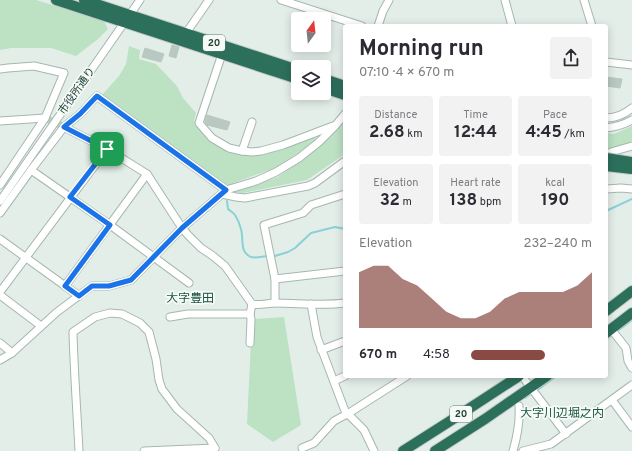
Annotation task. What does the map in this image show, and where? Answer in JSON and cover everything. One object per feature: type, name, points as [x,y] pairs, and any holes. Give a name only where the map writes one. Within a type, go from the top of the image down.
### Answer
[{"type":"highway","name":"20","points":[[56,0],[186,34],[291,68]]},
{"type":"highway","name":"20","points":[[84,0],[127,19],[222,54],[291,77]]},
{"type":"highway","points":[[331,81],[343,85]]},
{"type":"highway","points":[[331,90],[343,93]]},
{"type":"highway","points":[[608,158],[632,162]]},
{"type":"highway","points":[[608,166],[632,169]]},
{"type":"highway","points":[[608,309],[632,291]]},
{"type":"highway","points":[[609,331],[632,313]]},
{"type":"highway","name":"20","points":[[403,451],[516,378]]},
{"type":"highway","name":"20","points":[[435,451],[485,419],[544,378]]},
{"type":"street","name":"市役所通り","points":[[0,201],[140,0]]},
{"type":"street","points":[[186,34],[209,0]]},
{"type":"street","points":[[281,0],[356,24]]},
{"type":"street","points":[[379,24],[389,0]]},
{"type":"street","points":[[505,0],[511,24]]},
{"type":"street","points":[[584,0],[591,24]]},
{"type":"street","points":[[222,54],[199,123],[212,138],[229,148],[242,151],[261,151],[283,145],[335,126]]},
{"type":"street","points":[[608,62],[632,65]]},
{"type":"street","points":[[0,69],[34,66],[64,73],[45,118],[0,185]]},
{"type":"street","points":[[0,213],[64,127],[80,114],[97,96],[224,192],[236,197],[246,198],[308,186],[315,183],[343,162]]},
{"type":"street","points":[[608,118],[622,115],[632,108]]},
{"type":"street","points":[[0,360],[12,353],[57,312],[92,286],[109,286],[131,280],[182,228],[224,192],[256,181],[276,172],[310,150],[343,116]]},
{"type":"street","points":[[0,121],[45,118]]},
{"type":"street","points":[[608,128],[623,125],[632,120]]},
{"type":"street","points":[[242,151],[252,122]]},
{"type":"street","points":[[64,127],[107,149],[147,174],[182,228],[201,248],[225,266],[252,304],[250,314],[250,343]]},
{"type":"street","points":[[608,160],[611,152],[632,146]]},
{"type":"street","points":[[41,326],[0,293],[107,149]]},
{"type":"street","points":[[31,170],[110,225],[189,283]]},
{"type":"street","points":[[65,286],[147,174]]},
{"type":"street","points":[[608,189],[632,189]]},
{"type":"street","points":[[275,303],[274,279],[264,225],[303,213],[311,205],[343,197]]},
{"type":"street","points":[[0,239],[79,296]]},
{"type":"street","points":[[274,279],[343,271]]},
{"type":"street","points":[[252,304],[275,303],[332,305],[343,303]]},
{"type":"street","points":[[311,304],[321,350],[345,411],[349,413],[364,430],[374,451]]},
{"type":"street","points":[[79,451],[73,332],[95,317],[110,313],[122,314],[140,323],[149,332],[162,389],[177,409],[208,438],[215,448],[144,451]]},
{"type":"street","points":[[170,317],[188,314],[250,314]]},
{"type":"street","points":[[609,331],[626,348],[628,361],[632,368]]},
{"type":"street","points":[[321,350],[343,342]]},
{"type":"street","points":[[0,343],[12,353]]},
{"type":"street","points":[[334,381],[343,377]]},
{"type":"street","points":[[302,448],[314,443],[334,421],[404,378]]},
{"type":"street","points":[[524,378],[566,434]]},
{"type":"street","points":[[523,451],[551,444],[632,384]]},
{"type":"street","points":[[612,400],[632,427]]},
{"type":"street","points":[[513,451],[519,406]]},
{"type":"green space","points":[[0,0],[36,0],[104,21],[108,29],[76,56],[51,48],[11,48],[0,50]]},
{"type":"green space","points":[[129,46],[140,50],[139,59],[156,64],[177,86],[183,98],[196,113],[194,121],[208,140],[227,152],[255,155],[312,135],[316,139],[275,168],[228,185],[225,184],[102,95],[119,76],[126,64]]},
{"type":"green space","points":[[343,121],[343,155],[307,180],[243,193],[231,192],[278,177],[324,143]]},
{"type":"green space","points":[[632,126],[632,141],[625,145],[608,149],[608,133],[614,134]]},
{"type":"green space","points":[[284,317],[301,425],[273,442],[247,424],[252,319]]},
{"type":"building","points":[[172,45],[179,47],[176,58],[169,56]]},
{"type":"building","points":[[145,48],[164,54],[161,62],[142,57]]},
{"type":"building","points":[[608,77],[622,79],[620,88],[608,86]]},
{"type":"building","points":[[207,115],[230,122],[227,130],[207,125],[205,122]]},
{"type":"waterway","points":[[608,210],[632,199]]},
{"type":"waterway","points":[[227,201],[228,209],[235,215],[240,226],[243,249],[247,255],[251,257],[267,256]]},
{"type":"waterway","points":[[275,256],[295,248],[311,233],[335,227],[343,229]]},
{"type":"waterway","points":[[619,330],[632,320]]},
{"type":"waterway","points":[[539,389],[553,378]]},
{"type":"waterway","points":[[525,398],[529,395]]},
{"type":"tunnel","points":[[45,118],[64,127]]},
{"type":"district","name":"大字豊田","points":[[190,299]]},
{"type":"district","name":"大字川辺堀之内","points":[[562,414]]},
{"type":"route","points":[[97,96],[226,190],[182,228],[131,280],[109,286],[92,286],[79,296],[65,286],[110,225],[70,197],[107,149],[64,127],[80,114],[97,96]]}]
